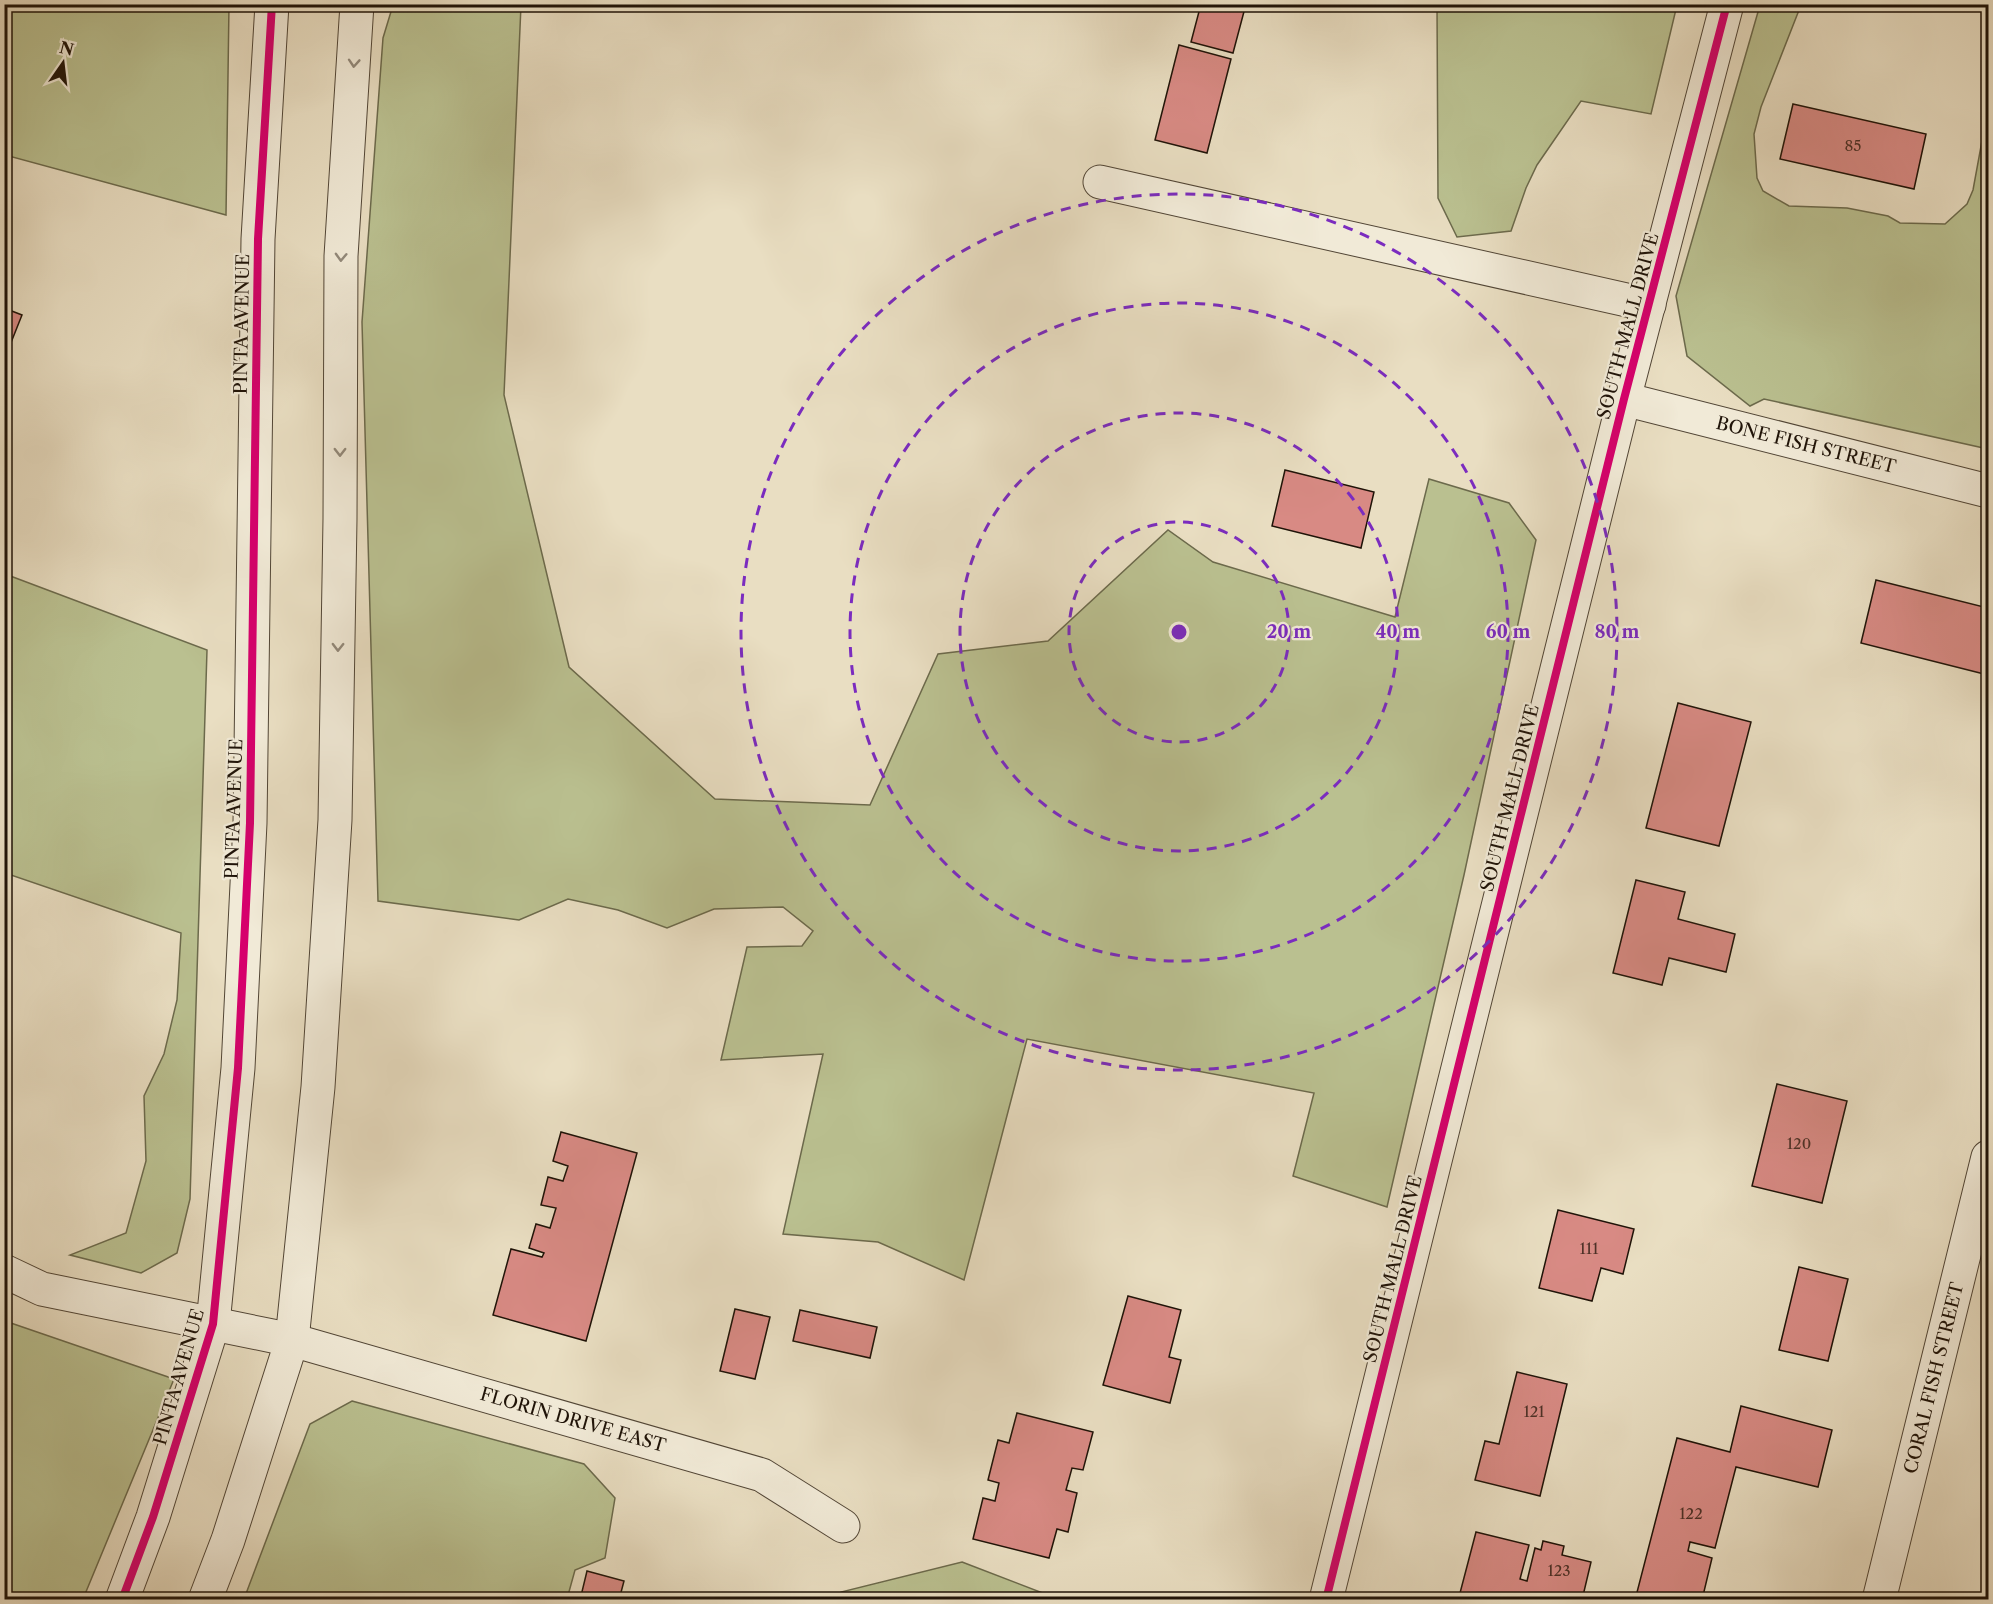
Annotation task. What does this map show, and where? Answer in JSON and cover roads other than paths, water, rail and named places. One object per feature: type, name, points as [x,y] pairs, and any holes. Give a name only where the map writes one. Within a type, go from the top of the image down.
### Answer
[{"type":"street","name":"PINTA AVENUE","points":[[122,1599],[153,1518],[213,1324],[238,1068],[250,823],[258,239],[272,4]]},
{"type":"street","points":[[205,1599],[228,1540],[292,1340],[318,1087],[335,820],[341,256],[357,4]]},
{"type":"street","name":"SOUTH MALL DRIVE","points":[[1326,1599],[1624,399],[1728,4]]},
{"type":"street","points":[[1100,182],[1649,305]]},
{"type":"street","name":"BONE FISH STREET","points":[[1624,399],[1989,491]]},
{"type":"street","name":"CORAL FISH STREET","points":[[1879,1599],[1989,1157]]},
{"type":"street","name":"FLORIN DRIVE EAST","points":[[4,1271],[42,1289],[292,1340],[762,1475],[843,1526]]}]
